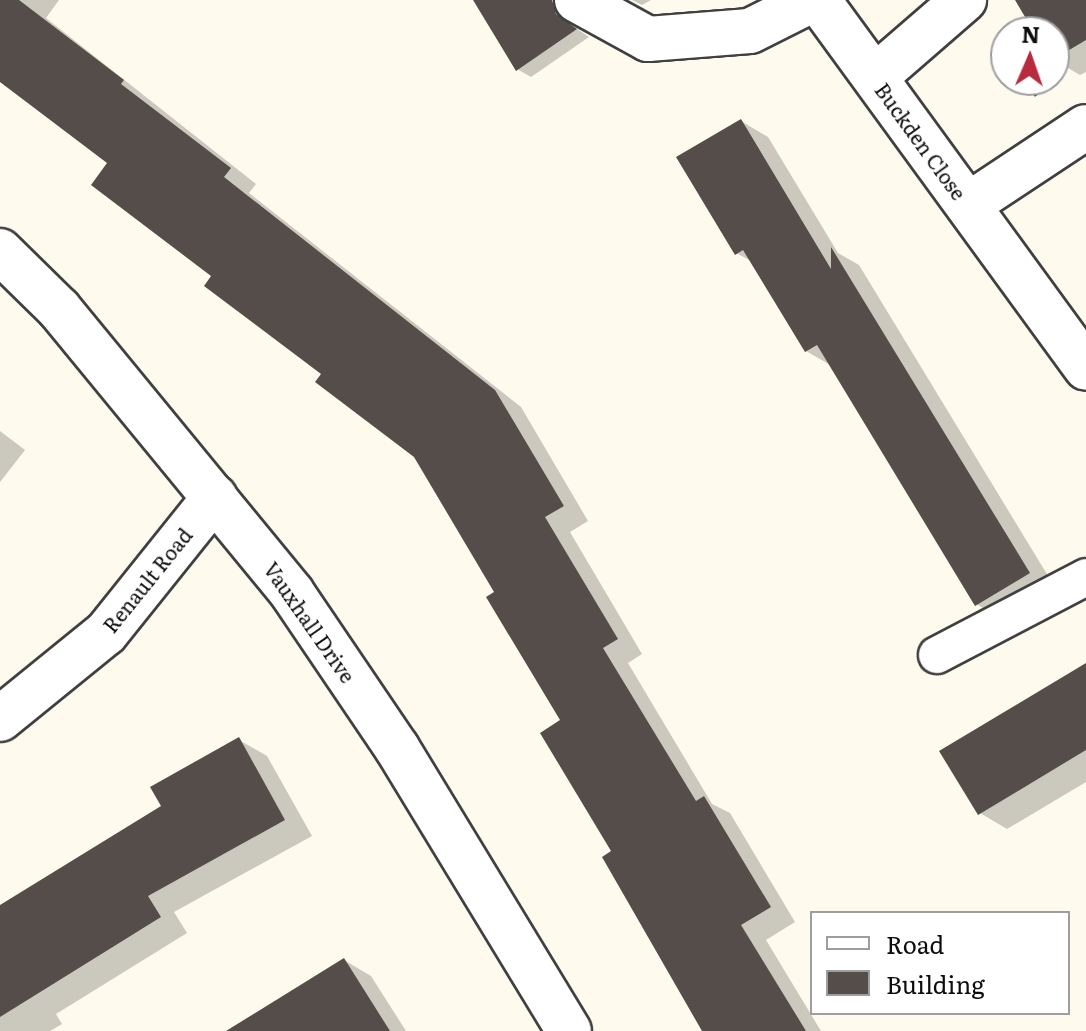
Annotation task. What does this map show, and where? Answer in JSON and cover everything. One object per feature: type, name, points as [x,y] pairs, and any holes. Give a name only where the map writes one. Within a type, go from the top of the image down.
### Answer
[{"type":"street","name":"Buckden Close","points":[[577,0],[648,39],[750,31],[815,0],[875,77],[1086,368]]},
{"type":"street","name":"Buckden Close","points":[[875,77],[964,0]]},
{"type":"street","name":"Buckden Close","points":[[968,205],[1086,127]]},
{"type":"street","name":"Vauxhall Drive","points":[[0,251],[59,309],[292,593],[397,748],[569,1031]]},
{"type":"street","name":"Renault Road","points":[[0,719],[106,633],[215,497]]},
{"type":"lane","points":[[937,655],[1086,577]]},
{"type":"building","points":[[0,0],[19,0],[124,80],[121,84],[231,168],[224,177],[495,390],[564,506],[545,517],[618,639],[603,648],[696,801],[704,796],[771,907],[741,925],[806,1031],[702,1031],[602,857],[611,851],[540,733],[560,720],[486,597],[494,592],[414,457],[315,382],[321,374],[204,286],[211,276],[91,185],[107,163],[0,82]]},
{"type":"building","points":[[473,0],[552,0],[556,14],[577,29],[516,71]]},
{"type":"building","points":[[1015,0],[1086,0],[1086,40],[1070,50],[1070,16],[1024,16]]},
{"type":"building","points":[[741,119],[831,269],[831,247],[1030,573],[975,606],[817,345],[805,352],[743,250],[735,255],[676,157]]},
{"type":"building","points":[[1086,663],[1086,750],[978,815],[939,751]]},
{"type":"building","points":[[239,737],[285,820],[148,896],[161,917],[0,1017],[0,905],[161,806],[150,787]]},
{"type":"building","points":[[344,958],[390,1031],[226,1031]]}]
